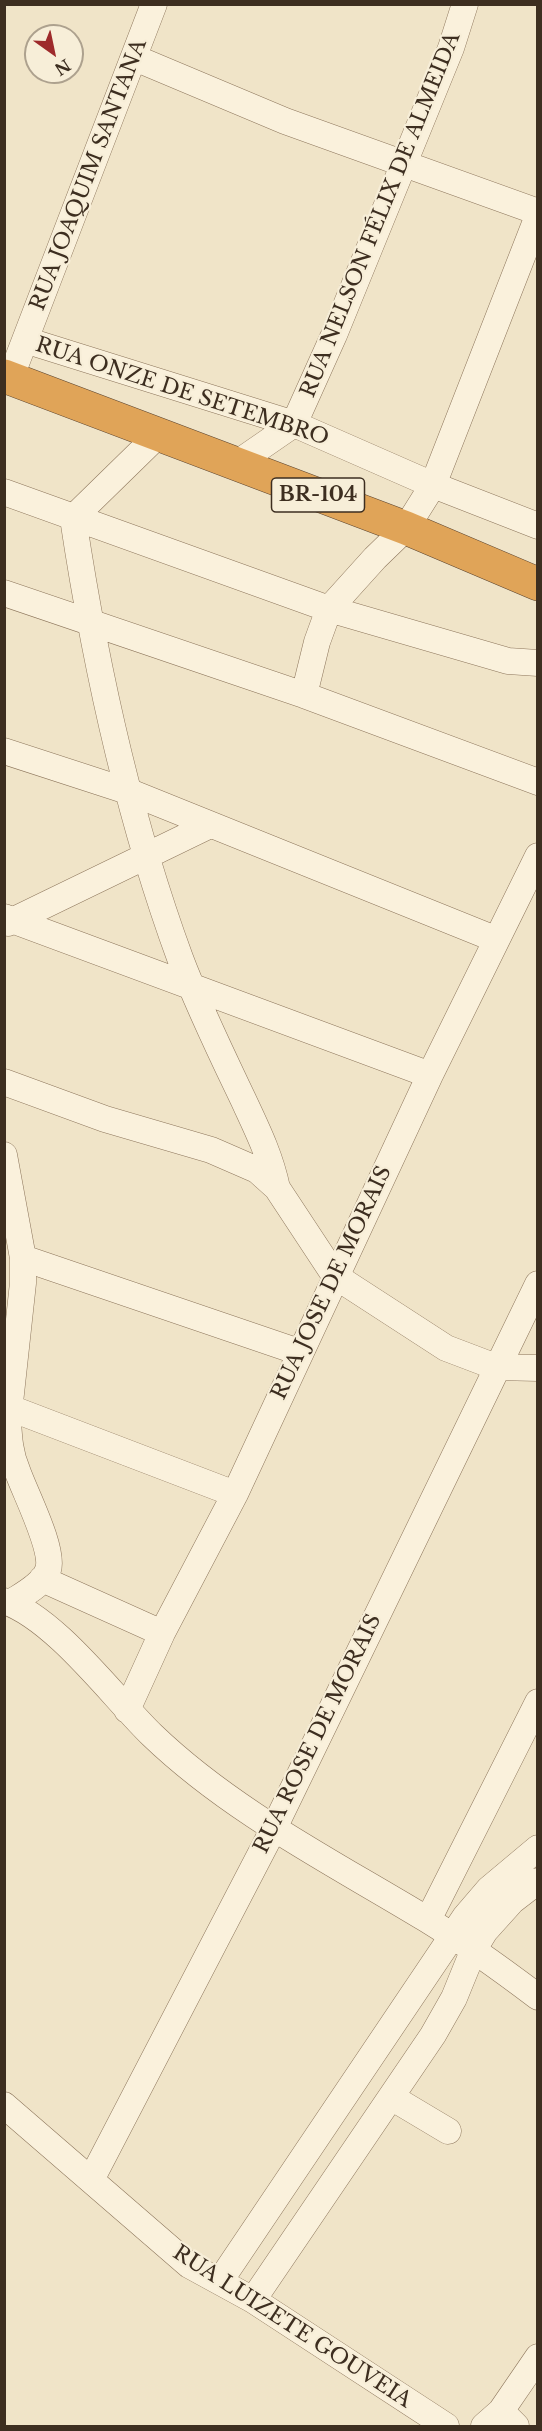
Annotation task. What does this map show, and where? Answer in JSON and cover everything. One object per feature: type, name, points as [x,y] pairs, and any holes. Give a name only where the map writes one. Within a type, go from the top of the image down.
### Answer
[{"type":"highway","name":"BR-104","points":[[7,378],[406,528],[537,584]]},
{"type":"street","name":"RUA JOAQUIM SANTANA","points":[[7,378],[25,340],[154,4]]},
{"type":"street","name":"RUA NELSON FÉLIX DE ALMEIDA","points":[[294,424],[334,335],[451,48],[465,4]]},
{"type":"street","points":[[135,58],[285,121],[537,214],[433,485],[406,528],[329,609],[317,642],[304,695]]},
{"type":"street","name":"RUA ONZE DE SETEMBRO","points":[[25,340],[294,424],[433,485],[537,526]]},
{"type":"street","points":[[236,464],[294,424]]},
{"type":"street","points":[[73,518],[158,435]]},
{"type":"street","points":[[4,492],[329,609],[508,661],[537,663]]},
{"type":"street","points":[[73,518],[89,624],[145,855],[191,985],[259,1130],[272,1165],[277,1188]]},
{"type":"street","points":[[4,594],[304,695],[537,782]]},
{"type":"street","points":[[4,751],[130,792],[495,939]]},
{"type":"street","points":[[8,921],[210,825]]},
{"type":"street","name":"RUA JOSE DE MORAIS","points":[[127,1710],[162,1633],[235,1494],[299,1352],[430,1075],[537,856]]},
{"type":"street","points":[[8,921],[191,985],[430,1075]]},
{"type":"street","points":[[4,1082],[105,1119],[230,1156],[257,1170],[277,1188],[335,1276],[430,1339],[454,1352],[496,1366],[537,1368]]},
{"type":"street","points":[[4,1155],[22,1258],[21,1306],[9,1439],[11,1454],[33,1509],[48,1560],[48,1571],[42,1579],[7,1602],[47,1628],[127,1710],[183,1763],[274,1828],[464,1943],[537,1997]]},
{"type":"street","points":[[22,1258],[299,1352]]},
{"type":"street","name":"RUA ROSE DE MORAIS","points":[[91,2180],[274,1828],[537,1284]]},
{"type":"street","points":[[10,1408],[235,1494]]},
{"type":"street","points":[[42,1579],[162,1633]]},
{"type":"street","points":[[428,1920],[537,1702]]},
{"type":"street","points":[[252,2300],[391,2097],[449,2007],[476,1902],[537,1848]]},
{"type":"street","points":[[220,2281],[464,1943],[537,1881]]},
{"type":"street","points":[[391,2097],[448,2130]]},
{"type":"street","name":"RUA LUIZETE GOUVEIA","points":[[4,2105],[189,2265],[252,2300],[446,2427]]},
{"type":"street","points":[[500,2421],[537,2357]]}]
